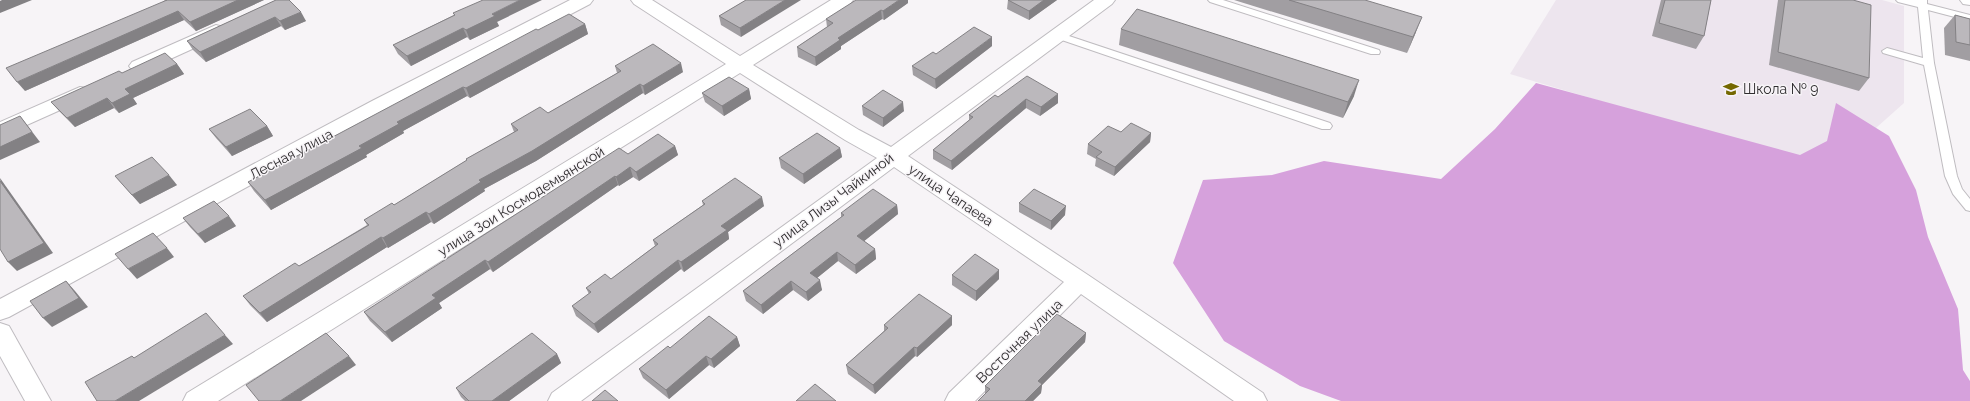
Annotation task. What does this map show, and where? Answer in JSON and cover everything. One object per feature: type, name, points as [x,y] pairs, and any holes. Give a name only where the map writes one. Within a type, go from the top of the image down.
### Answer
[{"type":"street","name":"Лесная улица","points":[[0,310],[379,106],[584,0]]},
{"type":"street","name":"улица Чапаева","points":[[640,0],[852,135],[892,156],[1080,281],[1254,401]]},
{"type":"street","name":"улица Зои Космодемьянской","points":[[196,401],[844,0]]},
{"type":"street","name":"улица Лизы Чайкиной","points":[[561,401],[1106,0]]},
{"type":"street","points":[[123,73],[232,23]]},
{"type":"street","points":[[0,130],[94,86]]},
{"type":"street","name":"Восточная улица","points":[[958,401],[1080,281]]},
{"type":"street","points":[[0,333],[38,401]]},
{"type":"lane","points":[[1213,0],[1375,52]]},
{"type":"lane","points":[[1901,0],[1922,3],[1970,18]]},
{"type":"lane","points":[[1922,3],[1929,63],[1951,176],[1957,191],[1970,207]]},
{"type":"lane","points":[[1057,35],[1326,126]]},
{"type":"lane","points":[[1887,51],[1929,63]]},
{"type":"shaded area","name":"Школа № 9","points":[[1556,0],[1882,0],[1904,6],[1904,103],[1830,169],[1510,74]]},
{"type":"shaded area","points":[[1536,83],[1800,155],[1827,141],[1836,103],[1889,136],[1916,190],[1928,237],[1958,309],[1963,370],[1970,381],[1970,401],[1341,401],[1300,386],[1224,341],[1173,263],[1203,180],[1272,175],[1324,161],[1441,179],[1495,129]]},
{"type":"building","points":[[167,0],[238,0],[190,22],[178,11],[17,82],[6,68]]},
{"type":"building","points":[[276,0],[289,0],[301,12],[280,21],[275,17],[200,52],[187,41]]},
{"type":"building","points":[[483,0],[520,0],[492,14],[495,16],[466,30],[463,28],[407,56],[393,45],[455,15],[453,13]]},
{"type":"building","points":[[746,0],[785,0],[740,28],[719,16]]},
{"type":"building","points":[[856,0],[899,0],[838,38],[840,40],[815,57],[797,47],[833,23],[826,19]]},
{"type":"building","points":[[1008,0],[1044,0],[1029,11]]},
{"type":"building","points":[[1289,0],[1365,0],[1422,17],[1413,37]]},
{"type":"building","points":[[1665,0],[1711,0],[1704,36],[1659,23]]},
{"type":"building","points":[[1785,0],[1853,0],[1871,5],[1869,78],[1778,52]]},
{"type":"building","points":[[1137,9],[1359,80],[1348,102],[1121,29]]},
{"type":"building","points":[[569,14],[585,24],[466,88],[463,87],[397,122],[399,124],[359,146],[362,148],[265,200],[248,182],[536,29],[538,30]]},
{"type":"building","points":[[1955,15],[1970,19],[1970,45],[1956,42]]},
{"type":"building","points":[[974,27],[992,37],[935,79],[912,66],[933,52],[936,54]]},
{"type":"building","points":[[653,44],[681,63],[643,86],[640,84],[532,151],[479,180],[481,182],[429,214],[426,212],[383,238],[381,237],[260,313],[243,296],[295,263],[299,266],[369,225],[364,220],[392,203],[394,205],[467,160],[466,159],[518,130],[511,124],[540,107],[548,113],[621,71],[615,66]]},
{"type":"building","points":[[165,53],[177,64],[125,89],[130,94],[112,103],[107,98],[67,118],[51,102],[119,71],[122,73]]},
{"type":"building","points":[[1027,76],[1058,94],[1041,107],[1026,99],[951,161],[933,150],[973,117],[969,115],[995,95],[998,97]]},
{"type":"building","points":[[729,77],[749,89],[722,106],[702,93]]},
{"type":"building","points":[[883,90],[903,102],[883,118],[862,106]]},
{"type":"building","points":[[250,109],[267,126],[226,147],[209,129]]},
{"type":"building","points":[[20,116],[32,132],[0,147],[0,125]]},
{"type":"building","points":[[1131,123],[1151,133],[1115,167],[1096,157],[1102,152],[1088,144],[1108,126],[1121,132]]},
{"type":"building","points":[[817,133],[840,148],[803,174],[779,158]]},
{"type":"building","points":[[658,134],[675,146],[636,172],[630,167],[616,177],[615,176],[488,262],[485,260],[432,295],[436,298],[385,332],[364,312],[619,148],[628,154]]},
{"type":"building","points":[[152,157],[169,175],[132,195],[115,176]]},
{"type":"building","points":[[735,178],[762,197],[721,226],[727,230],[681,262],[678,260],[594,324],[572,306],[591,292],[586,288],[605,274],[611,279],[658,244],[653,240],[705,204],[702,201]]},
{"type":"building","points":[[0,181],[44,243],[8,262],[0,249]]},
{"type":"building","points":[[873,189],[897,205],[857,236],[875,249],[855,265],[837,252],[810,273],[820,280],[806,292],[791,281],[761,305],[743,291],[844,215],[841,213]]},
{"type":"building","points":[[1034,189],[1066,206],[1051,221],[1019,203]]},
{"type":"building","points":[[214,201],[229,216],[198,234],[183,218]]},
{"type":"building","points":[[153,233],[167,248],[128,269],[115,254]]},
{"type":"building","points":[[975,254],[999,270],[976,291],[952,275]]},
{"type":"building","points":[[66,281],[79,298],[43,318],[30,301]]},
{"type":"building","points":[[919,294],[952,316],[917,348],[914,347],[873,385],[846,365],[888,328],[884,325]]},
{"type":"building","points":[[206,313],[225,335],[115,401],[97,401],[85,382],[132,356],[134,358]]},
{"type":"building","points":[[1057,314],[1086,333],[1038,381],[1042,384],[1025,401],[978,401],[990,389],[985,386]]},
{"type":"building","points":[[709,316],[737,337],[711,359],[706,356],[666,390],[639,369],[668,346],[670,348]]},
{"type":"building","points":[[326,333],[349,356],[280,401],[259,401],[246,385]]},
{"type":"building","points":[[532,333],[557,354],[492,401],[469,401],[456,388]]},
{"type":"building","points":[[815,384],[836,401],[796,401]]},
{"type":"building","points":[[605,390],[618,401],[592,401]]},
{"type":"place","name":"Школа № 9","points":[[1731,89]]}]
